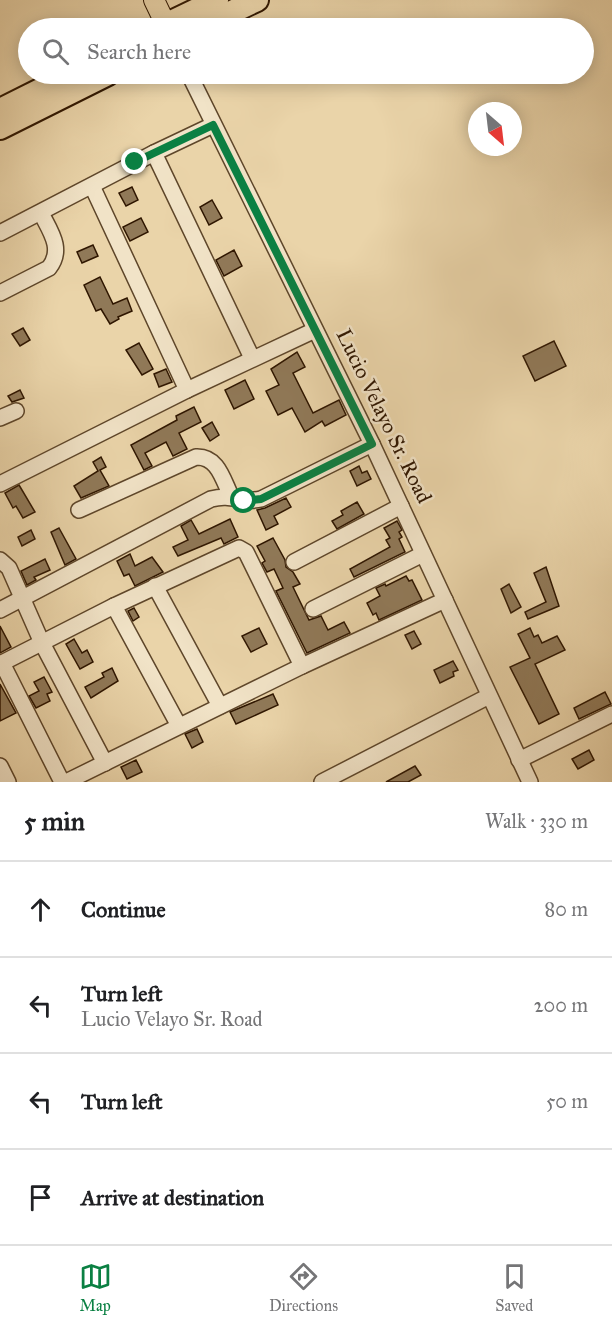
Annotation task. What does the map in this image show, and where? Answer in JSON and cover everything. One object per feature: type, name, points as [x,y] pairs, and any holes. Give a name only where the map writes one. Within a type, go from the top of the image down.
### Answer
[{"type":"highway","points":[[182,18],[217,0]]},
{"type":"highway","points":[[219,18],[257,0]]},
{"type":"highway","points":[[0,110],[52,84]]},
{"type":"highway","points":[[0,128],[88,84]]},
{"type":"main road","points":[[154,0],[161,18]]},
{"type":"street","name":"Lucio Velayo Sr. Road","points":[[194,84],[372,444],[530,782]]},
{"type":"street","points":[[0,233],[213,125]]},
{"type":"street","points":[[154,153],[252,358]]},
{"type":"street","points":[[92,186],[187,390]]},
{"type":"street","points":[[0,293],[49,268],[55,261],[57,249],[41,213]]},
{"type":"street","points":[[0,484],[252,358],[315,330]]},
{"type":"street","points":[[0,418],[16,411]]},
{"type":"street","points":[[0,610],[211,500],[222,496],[231,496],[244,501],[261,499],[372,444]]},
{"type":"street","points":[[79,510],[196,457],[205,456],[217,467],[231,496]]},
{"type":"street","points":[[294,562],[401,506]]},
{"type":"street","points":[[62,782],[1,663],[155,586],[235,549],[242,549],[302,666]]},
{"type":"street","points":[[313,609],[423,554]]},
{"type":"street","points":[[0,560],[9,568],[42,643],[105,763]]},
{"type":"street","points":[[155,586],[220,706]]},
{"type":"street","points":[[66,782],[302,666],[445,600]]},
{"type":"street","points":[[114,606],[179,726]]},
{"type":"street","points":[[322,782],[489,696]]},
{"type":"street","points":[[519,760],[612,714]]},
{"type":"street","points":[[0,766],[8,782]]},
{"type":"building","points":[[132,187],[138,200],[126,206],[119,193]]},
{"type":"building","points":[[212,200],[222,218],[209,225],[200,207]]},
{"type":"building","points":[[141,218],[148,232],[130,241],[123,227]]},
{"type":"building","points":[[93,245],[98,256],[82,263],[77,252]]},
{"type":"building","points":[[234,250],[242,266],[224,276],[216,260]]},
{"type":"building","points":[[100,277],[113,304],[127,298],[132,311],[118,317],[119,319],[110,324],[101,309],[96,311],[84,285]]},
{"type":"building","points":[[23,328],[30,340],[20,346],[12,334]]},
{"type":"building","points":[[554,341],[566,366],[535,381],[523,356]]},
{"type":"building","points":[[139,343],[153,369],[142,375],[126,350]]},
{"type":"building","points":[[297,352],[305,367],[293,373],[313,413],[339,400],[346,415],[325,426],[322,421],[305,432],[292,408],[278,415],[266,391],[279,385],[271,369]]},
{"type":"building","points":[[166,369],[172,382],[159,387],[154,374]]},
{"type":"building","points":[[245,380],[254,399],[234,409],[225,390]]},
{"type":"building","points":[[20,390],[24,398],[12,402],[8,396]]},
{"type":"building","points":[[194,407],[201,422],[179,433],[187,449],[173,456],[166,442],[145,453],[152,466],[144,470],[131,445],[177,420],[176,416]]},
{"type":"building","points":[[212,422],[219,435],[210,441],[202,428]]},
{"type":"building","points":[[101,457],[106,467],[100,470],[109,486],[81,498],[74,486],[98,471],[93,462]]},
{"type":"building","points":[[359,466],[362,473],[367,471],[371,479],[357,486],[350,471]]},
{"type":"building","points":[[19,485],[35,512],[23,518],[16,506],[13,508],[5,493]]},
{"type":"building","points":[[286,498],[291,507],[274,516],[278,524],[266,530],[257,510]]},
{"type":"building","points":[[357,502],[364,514],[337,529],[332,521],[343,515],[341,511]]},
{"type":"building","points":[[230,519],[238,537],[224,544],[221,538],[178,556],[173,547],[188,540],[181,526],[191,520],[199,534]]},
{"type":"building","points":[[397,521],[402,530],[399,532],[402,537],[399,539],[405,552],[354,577],[350,569],[390,547],[386,540],[390,538],[384,528]]},
{"type":"building","points":[[59,528],[76,559],[65,565],[51,532]]},
{"type":"building","points":[[31,530],[35,539],[22,546],[18,537]]},
{"type":"building","points":[[273,538],[285,560],[286,567],[293,572],[300,584],[293,587],[309,620],[321,616],[328,630],[344,622],[350,633],[307,653],[276,591],[283,588],[274,569],[267,572],[262,563],[265,561],[257,546]]},
{"type":"building","points":[[130,554],[135,566],[152,557],[163,572],[135,586],[129,574],[124,576],[117,561]]},
{"type":"building","points":[[45,559],[50,570],[34,577],[36,580],[27,585],[21,571]]},
{"type":"building","points":[[546,567],[559,606],[528,619],[525,612],[546,602],[534,573]]},
{"type":"building","points":[[406,576],[409,581],[412,580],[422,600],[379,620],[376,613],[373,615],[367,603],[380,596],[376,588],[385,584],[386,586]]},
{"type":"building","points":[[509,584],[521,607],[511,613],[501,589]]},
{"type":"building","points":[[134,608],[139,617],[133,621],[128,611]]},
{"type":"building","points":[[0,626],[11,647],[0,653]]},
{"type":"building","points":[[259,628],[267,644],[251,652],[242,636]]},
{"type":"building","points":[[530,628],[534,637],[538,635],[542,643],[557,636],[565,650],[535,664],[559,714],[539,724],[510,667],[530,658],[518,634]]},
{"type":"building","points":[[414,631],[421,644],[412,649],[405,635]]},
{"type":"building","points":[[74,639],[82,653],[87,650],[93,662],[80,669],[66,644]]},
{"type":"building","points":[[453,661],[458,670],[453,672],[454,676],[440,683],[434,670]]},
{"type":"building","points":[[112,668],[118,681],[91,698],[85,687],[104,677],[102,673]]},
{"type":"building","points":[[44,677],[52,692],[47,694],[50,701],[36,708],[29,696],[39,691],[34,682]]},
{"type":"building","points":[[0,684],[16,713],[0,721]]},
{"type":"building","points":[[605,692],[611,704],[579,719],[574,708]]},
{"type":"building","points":[[273,694],[278,705],[236,724],[230,712]]},
{"type":"building","points":[[197,729],[203,742],[192,748],[185,734]]},
{"type":"building","points":[[589,750],[594,760],[578,769],[572,759]]},
{"type":"building","points":[[136,760],[142,772],[127,779],[121,767]]},
{"type":"building","points":[[415,766],[421,775],[408,782],[386,782]]},
{"type":"route","points":[[135,162],[213,125],[372,444],[261,499],[244,501]]}]
